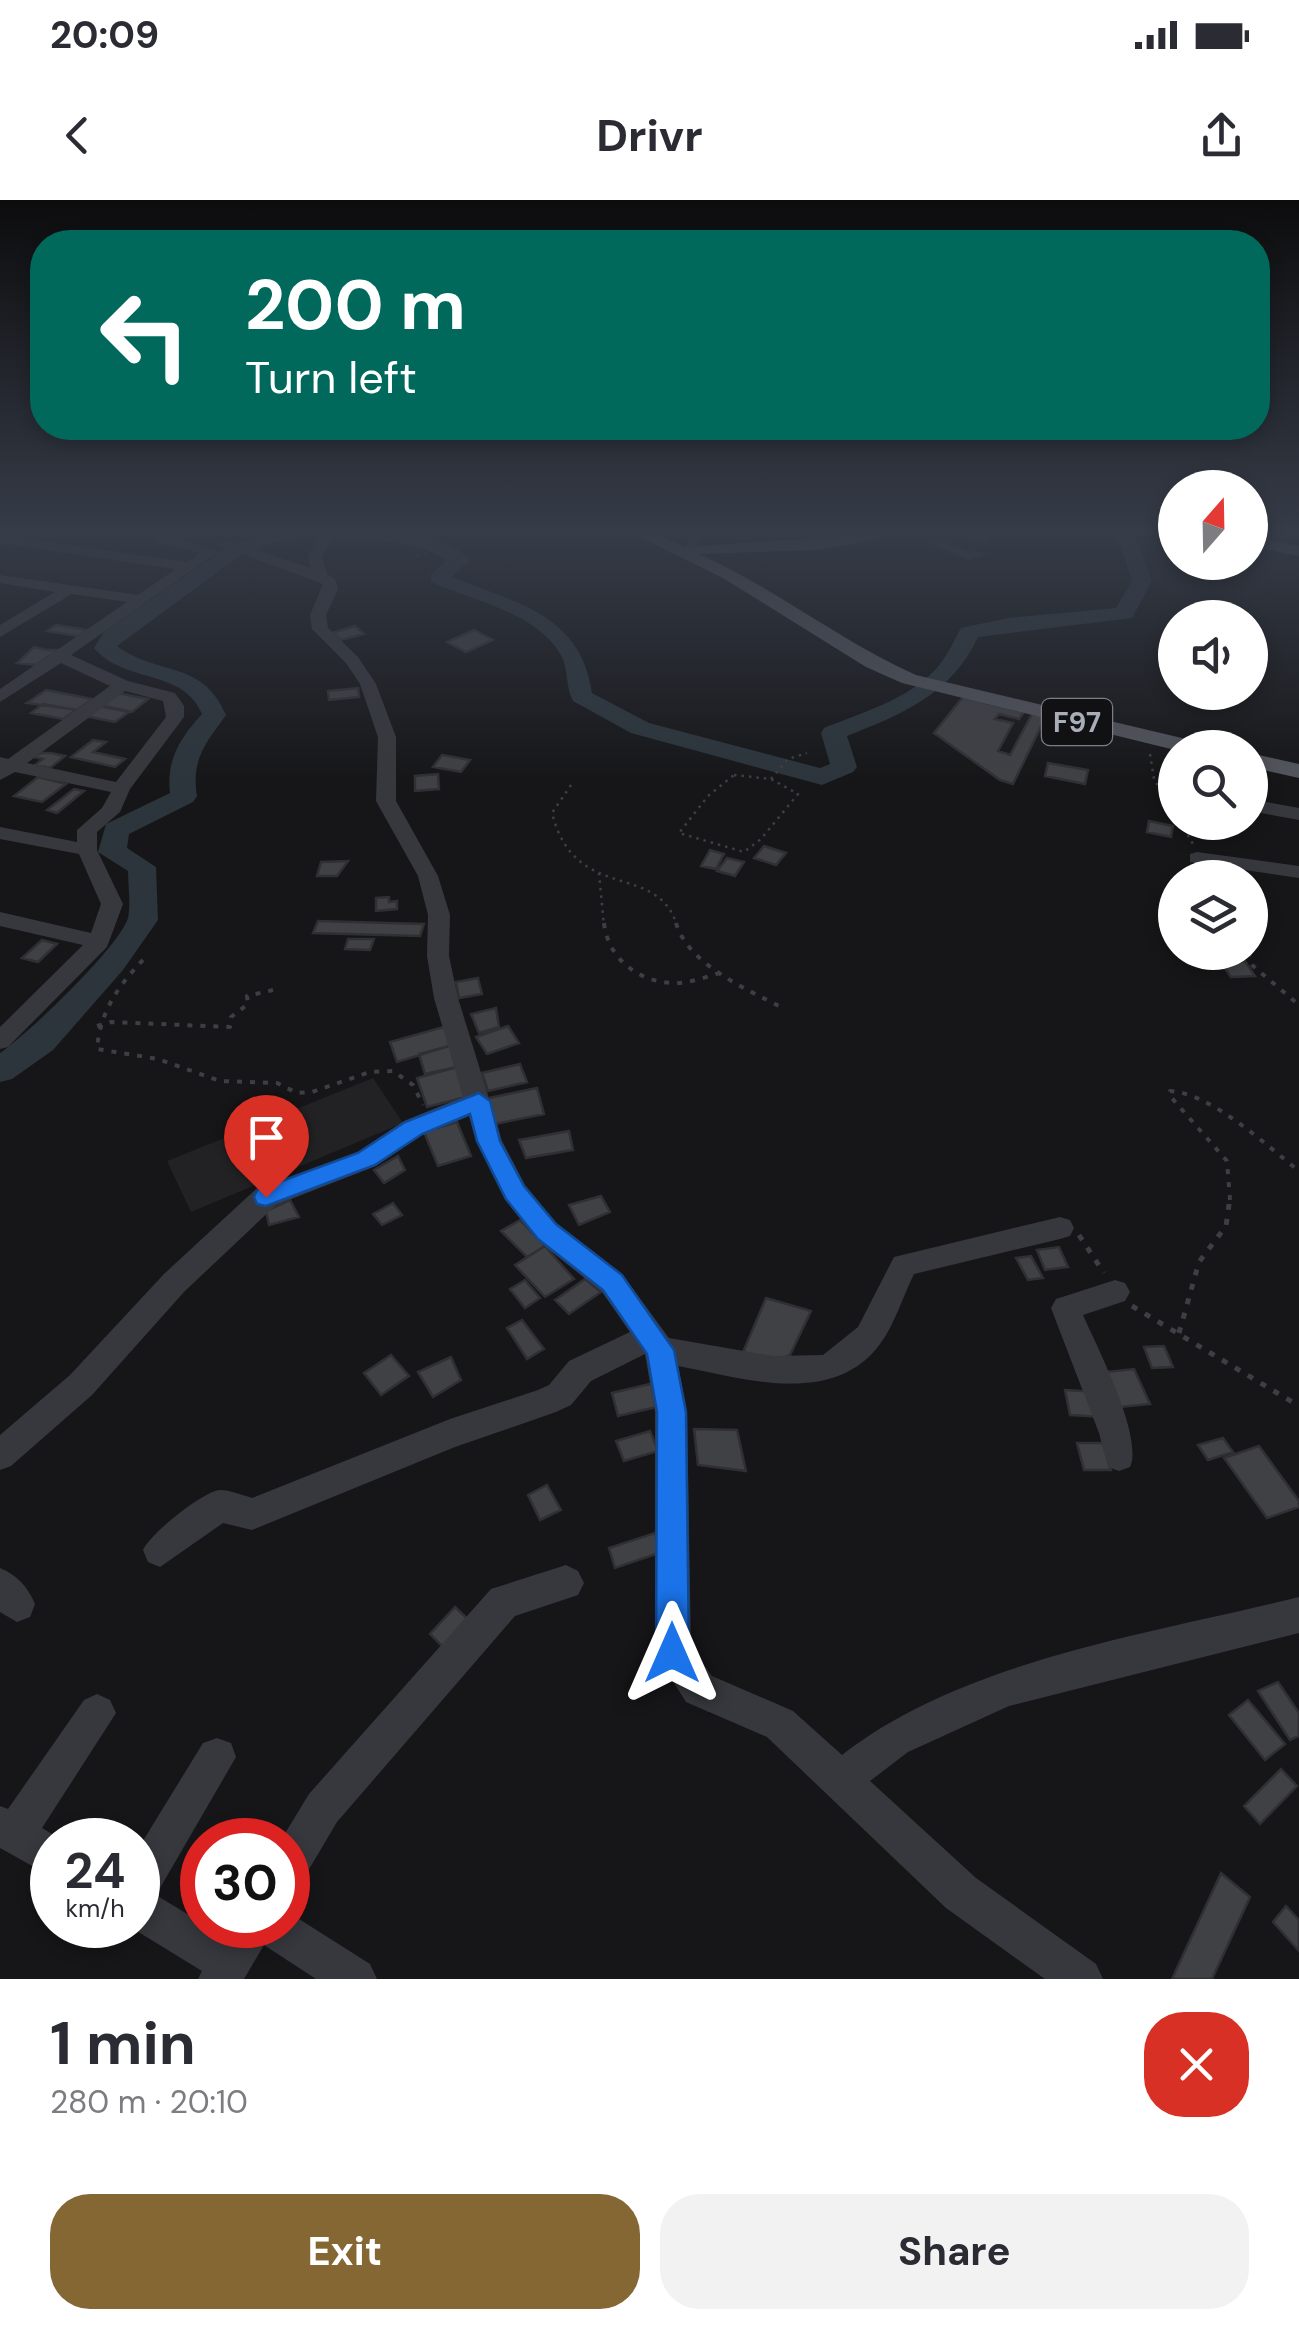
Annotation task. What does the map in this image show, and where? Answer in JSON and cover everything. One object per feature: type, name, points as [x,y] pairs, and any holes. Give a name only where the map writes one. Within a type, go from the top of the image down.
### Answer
[{"type":"main road","name":"F97","points":[[797,616],[873,663],[909,679],[1158,739]]},
{"type":"main road","points":[[1268,764],[1299,770]]},
{"type":"street","points":[[19,616],[25,617]]},
{"type":"street","points":[[0,697],[119,616]]},
{"type":"street","points":[[318,616],[320,629],[352,660],[368,684],[387,738],[386,801],[428,876],[439,915],[438,956],[446,998],[488,1141],[515,1192],[547,1232],[612,1283],[655,1344],[671,1412],[672,1653],[699,1688],[780,1724],[961,1893],[1080,1979]]},
{"type":"street","points":[[0,632],[25,617]]},
{"type":"street","points":[[0,1041],[11,1018],[99,942],[112,904],[87,850],[87,830],[106,818],[120,799],[122,789],[175,717],[176,706],[169,698],[122,685],[60,656]]},
{"type":"street","points":[[4,768],[122,685]]},
{"type":"street","points":[[4,768],[122,789]]},
{"type":"street","points":[[1268,808],[1299,814]]},
{"type":"street","points":[[0,832],[87,850]]},
{"type":"street","points":[[1197,858],[1299,872]]},
{"type":"street","points":[[0,919],[99,942]]},
{"type":"street","points":[[0,1455],[81,1385],[174,1283],[266,1197],[367,1159],[426,1123],[479,1101]]},
{"type":"street","points":[[160,1550],[219,1506],[252,1514],[450,1434],[545,1402],[560,1395],[580,1370],[655,1344],[773,1370],[829,1368],[869,1336],[904,1265],[1060,1228]]},
{"type":"street","points":[[1115,1292],[1066,1308],[1115,1432],[1119,1456]]},
{"type":"street","points":[[310,1830],[323,1808],[504,1602],[566,1583]]},
{"type":"street","points":[[841,1780],[894,1738],[1007,1688],[1299,1615]]},
{"type":"street","points":[[30,1844],[7,1830],[97,1714]]},
{"type":"street","points":[[160,1850],[217,1757]]},
{"type":"street","points":[[160,1924],[225,1971],[238,1948]]},
{"type":"street","points":[[306,1948],[355,1979]]},
{"type":"path","points":[[1149,737],[1158,786]]},
{"type":"path","points":[[771,779],[788,759],[807,753]]},
{"type":"path","points":[[734,775],[771,779],[798,794],[761,840],[744,852],[679,833],[708,796],[734,775]]},
{"type":"path","points":[[571,785],[552,813],[554,830],[570,859],[580,868],[632,884],[659,898],[677,915],[681,938],[723,972],[782,1007]]},
{"type":"path","points":[[599,873],[606,944],[627,969],[680,983],[723,972]]},
{"type":"path","points":[[143,960],[114,994],[97,1026],[97,1049],[158,1058],[220,1081],[277,1083],[297,1093],[312,1092],[370,1072],[392,1072],[413,1085],[428,1116],[426,1123]]},
{"type":"path","points":[[1258,970],[1299,1004]]},
{"type":"path","points":[[97,1026],[112,1022],[230,1027],[231,1017],[248,1004],[247,996],[272,990]]},
{"type":"path","points":[[1179,1333],[1199,1262],[1226,1226],[1231,1192],[1227,1161],[1170,1096],[1170,1090],[1183,1089],[1202,1100],[1299,1170]]},
{"type":"path","points":[[1060,1228],[1080,1235],[1115,1292],[1146,1317],[1299,1406]]},
{"type":"shaded area","points":[[373,1078],[403,1123],[191,1212],[167,1161]]},
{"type":"building","points":[[56,625],[87,630],[78,636],[47,631]]},
{"type":"building","points":[[355,626],[364,634],[341,640],[332,633]]},
{"type":"building","points":[[474,630],[493,640],[466,652],[447,642]]},
{"type":"building","points":[[34,647],[58,650],[36,665],[17,663]]},
{"type":"building","points":[[358,688],[359,697],[329,700],[328,691]]},
{"type":"building","points":[[46,690],[92,699],[77,710],[27,703]]},
{"type":"building","points":[[117,693],[148,699],[132,712],[100,705]]},
{"type":"building","points":[[963,697],[1024,712],[1019,719],[999,714],[995,719],[1013,723],[998,751],[1010,755],[1032,714],[1046,716],[1013,784],[1000,780],[934,733]]},
{"type":"building","points":[[43,704],[76,710],[63,719],[31,713]]},
{"type":"building","points":[[99,706],[129,712],[115,722],[85,716]]},
{"type":"building","points":[[93,740],[106,742],[93,752],[125,759],[115,767],[71,757]]},
{"type":"building","points":[[41,753],[65,756],[50,768],[35,765],[43,759],[34,757]]},
{"type":"building","points":[[442,755],[470,760],[461,772],[433,767]]},
{"type":"building","points":[[1048,763],[1088,770],[1085,784],[1045,776]]},
{"type":"building","points":[[438,774],[439,789],[415,791],[415,776]]},
{"type":"building","points":[[38,777],[66,784],[42,802],[14,796]]},
{"type":"building","points":[[74,789],[84,791],[57,813],[47,810]]},
{"type":"building","points":[[1149,821],[1158,823],[1158,834],[1147,832]]},
{"type":"building","points":[[764,846],[786,853],[776,865],[754,858]]},
{"type":"building","points":[[710,850],[724,854],[716,869],[701,866]]},
{"type":"building","points":[[727,858],[744,862],[735,876],[717,871]]},
{"type":"building","points":[[348,861],[337,876],[317,876],[321,862]]},
{"type":"building","points":[[389,897],[389,902],[397,901],[397,909],[376,911],[376,898]]},
{"type":"building","points":[[318,921],[424,924],[420,936],[313,933]]},
{"type":"building","points":[[348,939],[374,939],[370,950],[345,949]]},
{"type":"building","points":[[42,940],[57,944],[38,962],[22,958]]},
{"type":"building","points":[[1226,970],[1251,970],[1255,976],[1231,977]]},
{"type":"building","points":[[478,978],[482,994],[459,998],[456,982]]},
{"type":"building","points":[[496,1008],[499,1027],[479,1033],[471,1014]]},
{"type":"building","points":[[447,1026],[456,1044],[397,1062],[390,1042]]},
{"type":"building","points":[[508,1026],[519,1043],[487,1054],[476,1037]]},
{"type":"building","points":[[456,1044],[461,1066],[425,1074],[419,1054]]},
{"type":"building","points":[[520,1064],[527,1082],[488,1091],[482,1073]]},
{"type":"building","points":[[461,1066],[466,1097],[427,1107],[417,1078]]},
{"type":"building","points":[[537,1088],[544,1114],[495,1124],[489,1098]]},
{"type":"building","points":[[457,1122],[471,1156],[438,1166],[424,1132]]},
{"type":"building","points":[[569,1131],[573,1150],[526,1158],[519,1140]]},
{"type":"building","points":[[398,1156],[405,1170],[384,1183],[374,1170]]},
{"type":"building","points":[[601,1196],[610,1212],[579,1225],[569,1205]]},
{"type":"building","points":[[290,1200],[299,1217],[269,1225],[266,1211]]},
{"type":"building","points":[[393,1203],[402,1215],[382,1225],[373,1214]]},
{"type":"building","points":[[520,1220],[545,1246],[527,1257],[501,1231]]},
{"type":"building","points":[[545,1246],[574,1279],[545,1297],[515,1265]]},
{"type":"building","points":[[1059,1247],[1068,1267],[1045,1270],[1037,1250]]},
{"type":"building","points":[[1031,1256],[1043,1278],[1028,1280],[1016,1258]]},
{"type":"building","points":[[585,1279],[601,1292],[569,1314],[555,1300]]},
{"type":"building","points":[[525,1280],[540,1298],[525,1308],[510,1289]]},
{"type":"building","points":[[766,1298],[811,1311],[790,1355],[776,1361],[741,1357]]},
{"type":"building","points":[[522,1320],[544,1349],[527,1359],[507,1328]]},
{"type":"building","points":[[1164,1346],[1173,1367],[1152,1368],[1144,1347]]},
{"type":"building","points":[[391,1355],[409,1376],[381,1395],[364,1373]]},
{"type":"building","points":[[451,1357],[461,1380],[433,1397],[418,1372]]},
{"type":"building","points":[[1134,1369],[1150,1404],[1110,1408],[1096,1373]]},
{"type":"building","points":[[658,1382],[665,1405],[618,1416],[612,1393]]},
{"type":"building","points":[[1065,1390],[1096,1392],[1102,1417],[1070,1415]]},
{"type":"building","points":[[694,1429],[737,1430],[746,1471],[698,1465]]},
{"type":"building","points":[[650,1431],[658,1451],[624,1461],[616,1441]]},
{"type":"building","points":[[1223,1438],[1233,1452],[1208,1460],[1198,1445]]},
{"type":"building","points":[[1077,1443],[1103,1443],[1111,1470],[1084,1470]]},
{"type":"building","points":[[1259,1446],[1299,1501],[1299,1507],[1267,1518],[1224,1458]]},
{"type":"building","points":[[547,1485],[561,1510],[540,1520],[528,1495]]},
{"type":"building","points":[[655,1533],[662,1552],[615,1568],[609,1548]]},
{"type":"building","points":[[455,1607],[478,1629],[453,1657],[430,1634]]},
{"type":"building","points":[[1278,1682],[1299,1713],[1299,1736],[1290,1740],[1258,1691]]},
{"type":"building","points":[[1248,1700],[1285,1744],[1265,1760],[1229,1715]]},
{"type":"building","points":[[1281,1769],[1297,1786],[1260,1824],[1244,1806]]},
{"type":"building","points":[[1221,1873],[1250,1897],[1212,1979],[1172,1979]]},
{"type":"building","points":[[1286,1906],[1299,1920],[1299,1951],[1273,1922]]},
{"type":"waterway","points":[[0,1070],[41,1042],[112,963],[143,920],[142,867],[112,852],[116,830],[184,796],[183,761],[214,715],[207,698],[183,679],[135,666],[105,648],[112,637],[142,616]]},
{"type":"waterway","points":[[529,616],[569,650],[578,672],[581,696],[640,728],[822,777],[844,767],[833,733],[895,708],[930,686],[958,655],[969,633],[1100,616]]},
{"type":"route","points":[[266,1197],[367,1159],[413,1128],[479,1101],[488,1141],[515,1192],[547,1232],[612,1283],[660,1350],[671,1412],[672,1653]]}]
